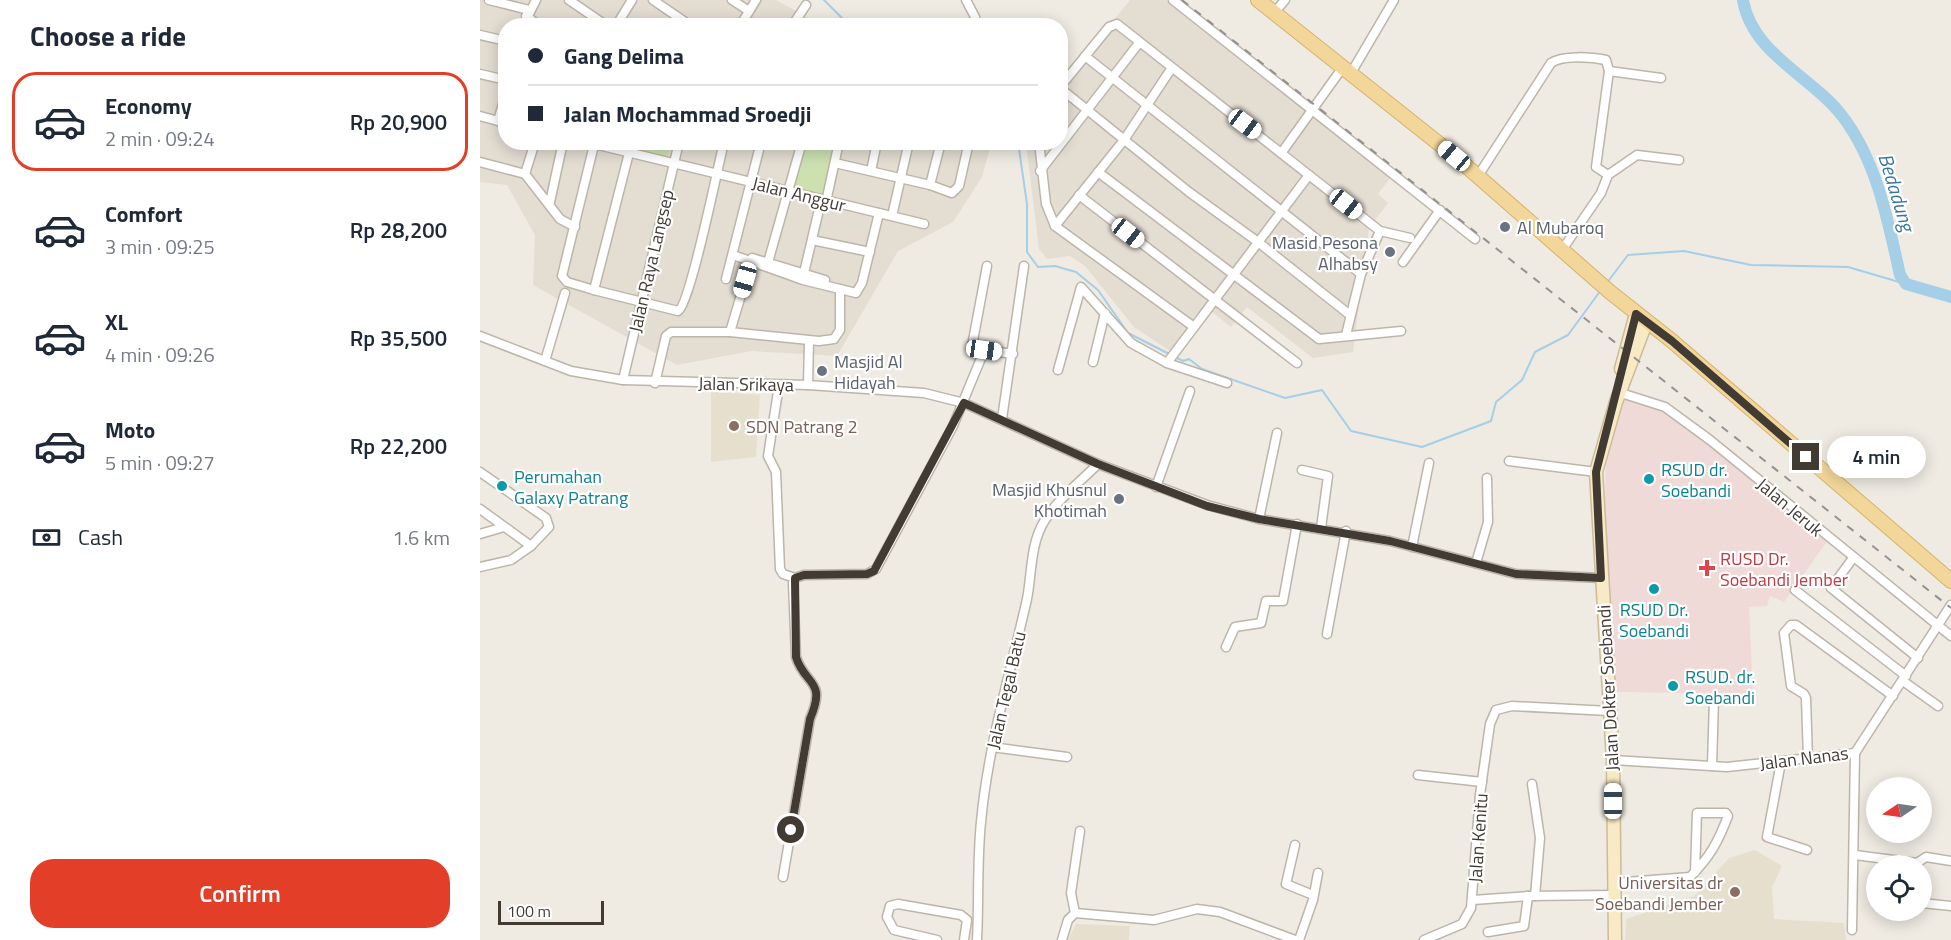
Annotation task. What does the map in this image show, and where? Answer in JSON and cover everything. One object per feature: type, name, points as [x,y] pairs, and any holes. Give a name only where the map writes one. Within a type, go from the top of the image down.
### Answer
[{"type":"main road","points":[[1258,0],[1478,176],[1641,319],[1672,341],[1951,581]]},
{"type":"main road","name":"Jalan Dokter Soebandi","points":[[1615,940],[1613,760],[1596,472],[1641,319]]},
{"type":"street","points":[[489,0],[526,17],[536,0]]},
{"type":"street","points":[[569,0],[596,18]]},
{"type":"street","points":[[621,18],[632,0]]},
{"type":"street","points":[[653,0],[679,18]]},
{"type":"street","points":[[732,0],[749,11]]},
{"type":"street","points":[[745,18],[756,0]]},
{"type":"street","points":[[966,0],[975,17]]},
{"type":"street","points":[[1173,0],[1475,239]]},
{"type":"street","points":[[1274,13],[1285,0]]},
{"type":"street","points":[[1282,152],[1312,111],[1347,70],[1394,0]]},
{"type":"street","points":[[797,18],[806,5]]},
{"type":"street","points":[[1068,77],[1113,24],[1118,24],[1171,69],[1282,152],[1380,231],[1410,238]]},
{"type":"street","points":[[480,35],[498,39]]},
{"type":"street","points":[[1068,136],[1139,43]]},
{"type":"street","points":[[1085,56],[1361,274]]},
{"type":"street","points":[[1478,176],[1553,61],[1604,59],[1607,61],[1609,71],[1596,167],[1608,175]]},
{"type":"street","points":[[1055,226],[1124,140],[1171,69]]},
{"type":"street","points":[[1609,71],[1661,78]]},
{"type":"street","points":[[480,74],[498,78]]},
{"type":"street","points":[[1068,93],[1124,140],[1350,315]]},
{"type":"street","points":[[480,116],[498,121]]},
{"type":"street","points":[[525,174],[532,150]]},
{"type":"street","points":[[550,202],[561,150]]},
{"type":"street","points":[[589,150],[562,276],[567,282],[594,290],[681,310],[693,272],[722,150]]},
{"type":"street","name":"Jalan Anggur","points":[[622,150],[924,224]]},
{"type":"street","name":"Jalan Raya Langsep","points":[[623,380],[677,150]]},
{"type":"street","points":[[726,279],[759,150]]},
{"type":"street","points":[[767,266],[799,150]]},
{"type":"street","points":[[803,277],[837,150]]},
{"type":"street","points":[[872,171],[876,150]]},
{"type":"street","points":[[891,216],[907,150]]},
{"type":"street","points":[[930,185],[938,150]]},
{"type":"street","points":[[835,163],[930,185],[951,193],[956,191],[967,150]]},
{"type":"street","points":[[1039,150],[1040,171],[1046,204],[1055,226],[1194,327]]},
{"type":"street","points":[[1040,171],[1057,150]]},
{"type":"street","points":[[594,290],[629,153]]},
{"type":"street","points":[[1562,249],[1601,193],[1608,175],[1637,155],[1678,160]]},
{"type":"street","points":[[480,162],[525,174],[550,202],[561,220],[574,227]]},
{"type":"street","points":[[1098,172],[1233,277],[1319,339],[1401,331]]},
{"type":"street","points":[[1170,359],[1309,175]]},
{"type":"street","points":[[1079,195],[1297,363]]},
{"type":"street","points":[[1404,262],[1440,210]]},
{"type":"street","points":[[733,255],[750,263],[855,293],[860,289],[879,213]]},
{"type":"street","points":[[1346,335],[1361,274],[1380,231]]},
{"type":"street","points":[[812,240],[870,252]]},
{"type":"street","points":[[730,332],[750,263]]},
{"type":"street","points":[[987,266],[972,346],[1013,354]]},
{"type":"street","points":[[1002,419],[1024,266]]},
{"type":"street","points":[[803,277],[860,289]]},
{"type":"street","points":[[655,382],[668,334],[730,332],[827,341],[840,334],[840,289]]},
{"type":"street","points":[[1058,370],[1079,289],[1085,289],[1128,341],[1227,383]]},
{"type":"street","points":[[545,361],[565,293]]},
{"type":"street","points":[[1093,362],[1106,313]]},
{"type":"street","name":"Jalan Srikaya","points":[[480,336],[587,375],[623,380],[808,385],[924,393],[964,403],[1098,464],[1207,506],[1259,519],[1346,531],[1516,574],[1601,578]]},
{"type":"street","points":[[808,385],[809,341]]},
{"type":"street","points":[[779,385],[768,456],[776,472],[780,569],[783,574],[795,578],[804,575],[867,574],[874,571],[964,403],[984,350]]},
{"type":"street","points":[[1156,487],[1190,391]]},
{"type":"street","name":"Jalan Jeruk","points":[[1618,398],[1665,407],[1710,440],[1951,636]]},
{"type":"street","points":[[1259,519],[1277,433]]},
{"type":"street","points":[[1509,461],[1596,472]]},
{"type":"street","points":[[1412,547],[1428,463]]},
{"type":"street","name":"Jalan Tegal Batu","points":[[977,937],[980,823],[1000,704],[1027,598],[1039,533],[1056,506],[1098,464]]},
{"type":"street","points":[[1302,470],[1328,476],[1321,528]]},
{"type":"street","points":[[480,472],[550,523],[531,546],[511,560],[480,567]]},
{"type":"street","points":[[1476,563],[1489,512],[1487,478]]},
{"type":"street","points":[[480,509],[531,546]]},
{"type":"street","points":[[1226,647],[1235,627],[1260,623],[1266,601],[1283,601],[1297,524]]},
{"type":"street","points":[[480,534],[504,527]]},
{"type":"street","points":[[1326,634],[1346,531]]},
{"type":"street","points":[[1853,558],[1831,588],[1918,658]]},
{"type":"street","points":[[783,877],[810,719],[816,704],[812,680],[798,664],[796,657],[795,578]]},
{"type":"street","points":[[1795,590],[1938,706]]},
{"type":"street","name":"Jalan Nanas","points":[[1613,760],[1727,767],[1808,760],[1855,753],[1951,605]]},
{"type":"street","points":[[1808,760],[1806,698],[1804,694],[1791,686],[1784,633],[1788,627],[1796,625],[1816,637],[1893,696]]},
{"type":"street","points":[[1712,766],[1714,699]]},
{"type":"street","name":"Jalan Kenitu","points":[[1424,940],[1462,924],[1473,900],[1482,782],[1490,724],[1496,710],[1512,706],[1609,711]]},
{"type":"street","points":[[992,747],[1067,757]]},
{"type":"street","points":[[1852,930],[1855,753]]},
{"type":"street","points":[[1781,762],[1767,837],[1807,850]]},
{"type":"street","points":[[1418,775],[1482,782]]},
{"type":"street","points":[[1488,932],[1524,926],[1540,838],[1532,784]]},
{"type":"street","points":[[1473,900],[1614,889],[1687,878],[1695,872],[1717,847],[1728,816],[1726,813],[1697,813],[1695,872]]},
{"type":"street","points":[[1062,940],[1068,920],[1074,913],[1071,893],[1080,831]]},
{"type":"street","points":[[1295,845],[1286,884],[1313,895]]},
{"type":"street","points":[[1855,855],[1866,858]]},
{"type":"street","points":[[1932,858],[1951,861]]},
{"type":"street","points":[[1074,913],[1154,920],[1197,909],[1220,912],[1297,940],[1313,895],[1318,873]]},
{"type":"street","points":[[937,940],[894,930],[887,917],[890,906],[898,904],[961,915],[967,920],[965,937],[977,937]]},
{"type":"street","points":[[1932,904],[1951,906]]},
{"type":"shaded area","points":[[480,0],[776,0],[808,18],[498,18],[498,150],[989,150],[982,177],[953,222],[898,251],[837,356],[751,351],[677,365],[533,285],[535,235],[507,185],[480,182]]},
{"type":"shaded area","points":[[1130,0],[1166,0],[1391,177],[1378,194],[1388,203],[1369,228],[1353,352],[1313,358],[1247,307],[1231,327],[1212,312],[1176,355],[1134,327],[1085,266],[1070,256],[1047,259],[1039,249],[1027,150],[1068,150],[1068,76]]},
{"type":"shaded area","name":"SDN Patrang 2","points":[[711,391],[760,395],[756,457],[711,462]]},
{"type":"shaded area","name":"RUSD Dr. Soebandi Jember","points":[[1625,397],[1657,408],[1722,453],[1828,540],[1784,602],[1770,596],[1767,606],[1749,607],[1753,694],[1615,692],[1604,526],[1606,462]]},
{"type":"shaded area","name":"Universitas dr Soebandi Jember","points":[[1755,850],[1782,866],[1772,887],[1774,919],[1844,923],[1846,940],[1625,940],[1626,919],[1694,896],[1729,858]]},
{"type":"shaded area","points":[[1076,924],[1130,926],[1129,940],[1068,940]]},
{"type":"green space","points":[[632,150],[669,150],[666,158]]},
{"type":"green space","points":[[801,150],[837,150],[826,201],[787,191]]},
{"type":"waterway","points":[[824,0],[842,18]]},
{"type":"waterway","name":"Bedadung","points":[[1743,0],[1749,19],[1770,50],[1830,102],[1855,134],[1880,193],[1900,275],[1906,284],[1951,297]]},
{"type":"waterway","points":[[1019,150],[1027,204],[1027,252],[1038,267],[1055,266],[1076,272],[1098,290],[1128,333],[1183,361],[1189,359],[1202,369],[1285,398],[1322,390],[1351,431],[1422,447],[1491,421],[1496,402],[1522,380],[1535,352],[1568,335],[1601,290]]},
{"type":"waterway","points":[[1606,284],[1628,255],[1684,251],[1751,265],[1848,267],[1906,284]]},
{"type":"railway","points":[[1182,0],[1951,608]]},
{"type":"place","name":"Al Mubaroq","points":[[1505,227]]},
{"type":"place","name":"Masid Pesona Alhabsy","points":[[1390,252]]},
{"type":"place","name":"Masjid Al Hidayah","points":[[822,371]]},
{"type":"place","name":"SDN Patrang 2","points":[[734,426]]},
{"type":"place","name":"RSUD dr. Soebandi","points":[[1649,479]]},
{"type":"place","name":"Perumahan Galaxy Patrang","points":[[502,486]]},
{"type":"place","name":"Masjid Khusnul Khotimah","points":[[1119,499]]},
{"type":"place","name":"RUSD Dr. Soebandi Jember","points":[[1707,568]]},
{"type":"place","name":"RSUD Dr. Soebandi","points":[[1654,589]]},
{"type":"place","name":"RSUD. dr. Soebandi","points":[[1673,686]]},
{"type":"place","name":"Universitas dr Soebandi Jember","points":[[1735,892]]},
{"type":"route","points":[[791,830],[810,719],[816,704],[816,689],[812,680],[798,664],[796,657],[793,583],[795,578],[804,575],[867,574],[876,569],[964,403],[1098,464],[1207,506],[1259,519],[1346,531],[1516,574],[1601,578],[1596,472],[1616,402],[1616,392],[1636,314],[1672,341],[1806,457]]}]
